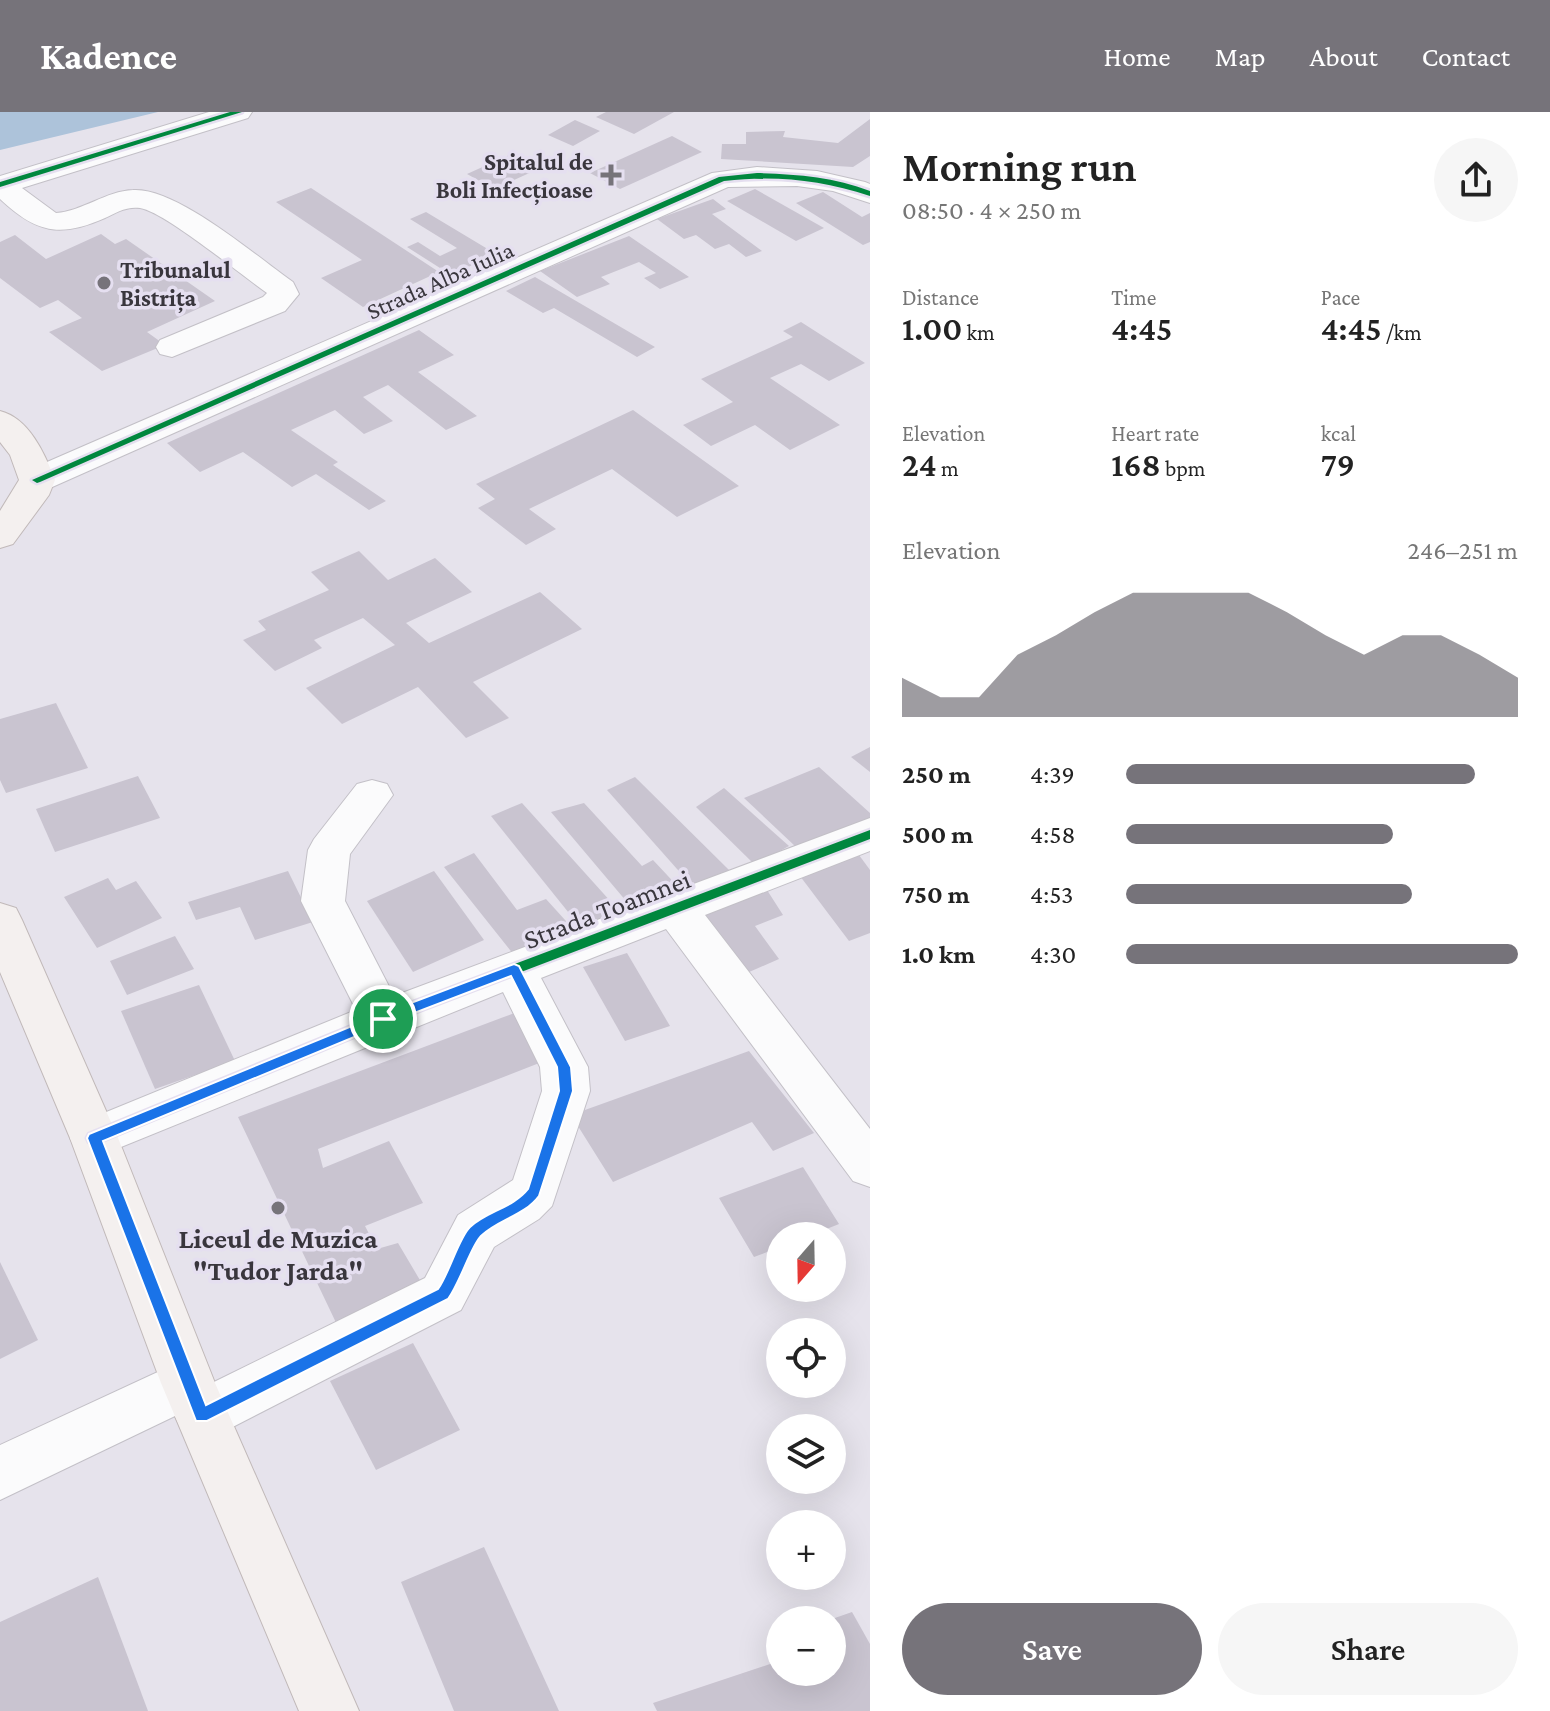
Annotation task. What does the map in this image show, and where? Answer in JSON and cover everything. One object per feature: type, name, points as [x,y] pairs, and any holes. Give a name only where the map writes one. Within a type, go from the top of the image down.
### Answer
[{"type":"main road","points":[[0,421],[27,452],[37,480],[31,495],[0,536]]},
{"type":"main road","points":[[0,920],[94,1138],[195,1399],[329,1711]]},
{"type":"street","points":[[1,185],[238,112]]},
{"type":"street","name":"Strada Alba Iulia","points":[[37,480],[722,179],[763,176],[825,181],[870,194]]},
{"type":"street","points":[[1,185],[41,218],[50,221],[70,220],[127,198],[155,202],[282,289],[283,294],[274,304],[172,347],[239,392]]},
{"type":"street","points":[[372,795],[329,850],[323,901],[383,1019]]},
{"type":"street","name":"Strada Toamnei","points":[[94,1138],[383,1019],[870,834]]},
{"type":"street","points":[[675,908],[870,1166]]},
{"type":"street","points":[[0,1473],[195,1399],[443,1294],[474,1232],[525,1203],[534,1191],[566,1091],[564,1067],[514,969]]},
{"type":"water","points":[[0,112],[158,112],[0,150]]},
{"type":"building","points":[[606,112],[674,112],[634,134],[596,117]]},
{"type":"building","points":[[870,119],[870,156],[853,167],[721,159],[722,144],[746,144],[746,132],[785,131],[783,137],[838,143]]},
{"type":"building","points":[[575,120],[600,131],[573,146],[548,135]]},
{"type":"building","points":[[672,136],[702,152],[620,189],[590,173]]},
{"type":"building","points":[[509,155],[536,170],[494,189],[467,174]]},
{"type":"building","points":[[311,188],[439,272],[363,307],[321,278],[362,260],[276,202]]},
{"type":"building","points":[[755,189],[824,228],[796,241],[727,201]]},
{"type":"building","points":[[823,192],[862,217],[870,213],[870,242],[863,245],[796,203]]},
{"type":"building","points":[[713,199],[726,209],[712,214],[762,251],[746,257],[729,244],[715,249],[696,235],[684,239],[657,219]]},
{"type":"building","points":[[426,212],[496,254],[451,275],[407,247],[418,242],[440,256],[457,248],[410,219]]},
{"type":"building","points":[[101,234],[115,244],[126,239],[215,301],[147,332],[165,345],[102,371],[49,332],[82,318],[58,300],[40,308],[0,278],[0,242],[15,235],[46,259]]},
{"type":"building","points":[[629,236],[689,277],[660,289],[644,278],[656,273],[639,262],[601,277],[610,284],[577,297],[540,271]]},
{"type":"building","points":[[535,277],[655,347],[637,357],[554,308],[543,313],[506,291]]},
{"type":"building","points":[[801,322],[865,363],[829,381],[801,364],[770,378],[840,425],[790,450],[755,425],[711,446],[683,425],[733,402],[701,379],[793,337],[783,331]]},
{"type":"building","points":[[419,330],[454,355],[418,372],[477,416],[446,430],[388,385],[363,397],[393,421],[364,434],[335,410],[291,430],[338,462],[333,465],[386,501],[369,510],[316,474],[292,487],[243,452],[200,472],[167,443]]},
{"type":"building","points":[[633,410],[739,486],[677,517],[612,469],[529,509],[556,529],[526,545],[478,508],[495,499],[476,484]]},
{"type":"building","points":[[359,551],[388,580],[435,558],[472,592],[406,623],[429,643],[540,592],[582,629],[473,682],[509,718],[466,738],[418,687],[342,724],[306,688],[395,645],[363,618],[314,640],[322,648],[275,671],[243,640],[266,630],[258,621],[329,590],[311,572]]},
{"type":"building","points":[[56,703],[88,768],[6,793],[0,780],[0,719]]},
{"type":"building","points":[[870,747],[870,772],[851,757]]},
{"type":"building","points":[[819,767],[870,813],[870,818],[796,847],[744,798]]},
{"type":"building","points":[[138,776],[160,818],[55,852],[36,809]]},
{"type":"building","points":[[635,777],[729,870],[693,887],[607,790]]},
{"type":"building","points":[[724,788],[789,846],[755,865],[696,807]]},
{"type":"building","points":[[522,803],[621,913],[581,928],[491,816]]},
{"type":"building","points":[[584,803],[642,866],[653,860],[682,891],[632,908],[551,812]]},
{"type":"building","points":[[474,853],[517,910],[546,899],[575,931],[514,955],[444,867]]},
{"type":"building","points":[[859,855],[870,870],[870,933],[849,941],[800,876]]},
{"type":"building","points":[[288,871],[313,922],[255,940],[240,907],[196,920],[188,902]]},
{"type":"building","points":[[434,871],[484,940],[413,972],[367,901]]},
{"type":"building","points":[[108,878],[116,890],[136,881],[162,918],[97,948],[64,897]]},
{"type":"building","points":[[767,890],[783,915],[755,926],[779,959],[740,976],[698,912]]},
{"type":"building","points":[[175,936],[194,969],[127,995],[110,961]]},
{"type":"building","points":[[627,953],[670,1026],[625,1041],[583,967]]},
{"type":"building","points":[[199,985],[235,1061],[155,1089],[121,1011]]},
{"type":"building","name":"Liceul de Muzica \"Tudor Jarda\"","points":[[517,1012],[547,1060],[318,1149],[323,1168],[389,1141],[423,1203],[365,1226],[377,1249],[398,1243],[427,1292],[340,1331],[238,1117]]},
{"type":"building","points":[[749,1051],[814,1133],[773,1151],[752,1122],[613,1182],[571,1115]]},
{"type":"building","points":[[803,1167],[838,1222],[766,1222],[766,1252],[754,1257],[719,1198]]},
{"type":"building","points":[[0,1262],[38,1340],[0,1359]]},
{"type":"building","points":[[413,1343],[460,1430],[376,1470],[330,1381]]},
{"type":"building","points":[[484,1547],[559,1711],[454,1711],[401,1582]]},
{"type":"building","points":[[98,1577],[148,1711],[0,1711],[0,1622]]},
{"type":"building","points":[[852,1612],[870,1644],[870,1711],[657,1711],[653,1703],[766,1665],[766,1686],[846,1686],[846,1614]]},
{"type":"cycle path","points":[[0,185],[238,112]]},
{"type":"cycle path","points":[[37,480],[722,179],[757,176],[817,179],[870,194]]},
{"type":"cycle path","points":[[94,1138],[383,1019],[870,834]]},
{"type":"place","name":"Spitalul de Boli Infecțioase","points":[[611,175]]},
{"type":"place","name":"Tribunalul Bistrița","points":[[104,283]]},
{"type":"place","name":"Liceul de Muzica \"Tudor Jarda\"","points":[[278,1208]]},
{"type":"route","points":[[514,969],[556,1045],[564,1067],[566,1091],[534,1191],[525,1203],[474,1232],[443,1294],[202,1415],[94,1138],[383,1019],[514,969]]}]
